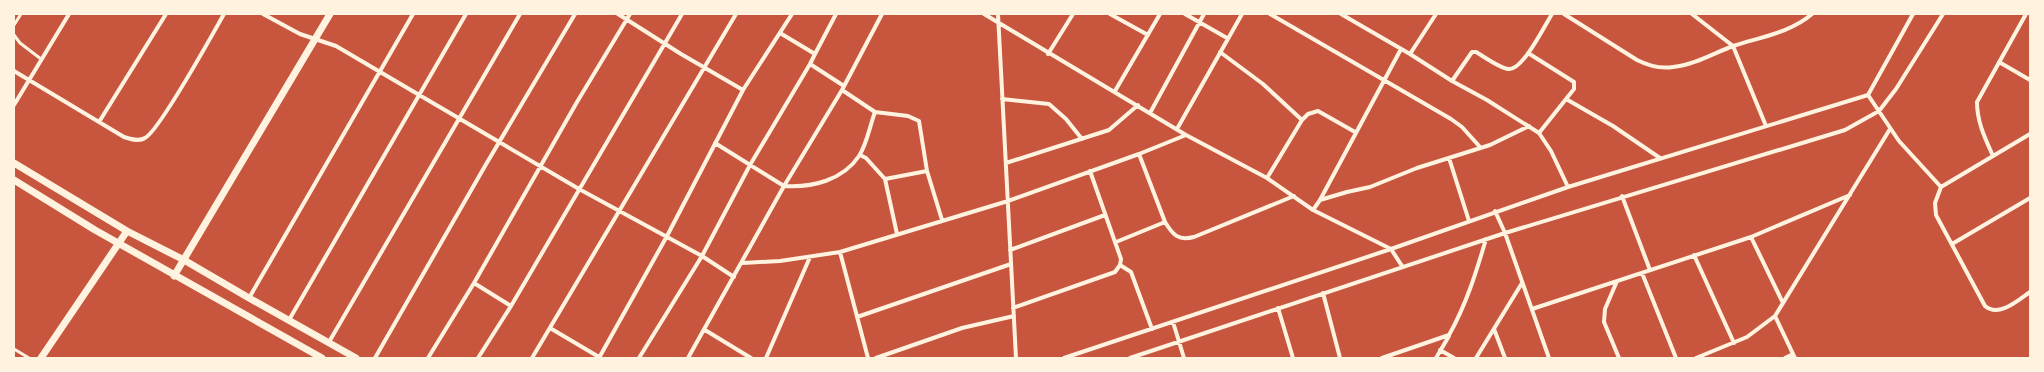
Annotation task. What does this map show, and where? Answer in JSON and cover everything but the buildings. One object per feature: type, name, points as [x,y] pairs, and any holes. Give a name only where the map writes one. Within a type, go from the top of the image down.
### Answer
[{"type":"street","points":[[14,105],[69,14]]},
{"type":"street","points":[[99,122],[166,14]]},
{"type":"street","points":[[14,71],[99,122],[129,138],[144,139],[151,134],[224,14]]},
{"type":"street","points":[[263,14],[315,40],[336,46],[419,96],[541,165],[579,189],[702,256],[734,277]]},
{"type":"street","points":[[174,276],[330,14]]},
{"type":"street","points":[[249,298],[378,72],[413,14]]},
{"type":"street","points":[[288,320],[466,14]]},
{"type":"street","points":[[329,342],[520,14]]},
{"type":"street","points":[[375,358],[575,14]]},
{"type":"street","points":[[618,14],[665,44],[744,90]]},
{"type":"street","points":[[428,358],[474,283],[541,165],[630,14]]},
{"type":"street","points":[[478,358],[511,306],[682,14]]},
{"type":"street","points":[[532,358],[736,14]]},
{"type":"street","points":[[550,328],[599,357],[667,236],[744,90],[792,14]]},
{"type":"street","points":[[639,358],[702,256],[750,165],[810,64],[836,14]]},
{"type":"street","points":[[688,358],[743,263],[784,186],[843,88],[882,14]]},
{"type":"street","points":[[984,14],[1048,54],[1115,91],[1186,135],[1267,178],[1313,210],[1391,249],[1402,266]]},
{"type":"street","points":[[998,14],[1016,358]]},
{"type":"street","points":[[1048,54],[1073,14]]},
{"type":"street","points":[[1110,14],[1148,35]]},
{"type":"street","points":[[1115,91],[1160,14]]},
{"type":"street","points":[[1185,14],[1228,38]]},
{"type":"street","points":[[1150,113],[1204,14]]},
{"type":"street","points":[[1177,129],[1242,14]]},
{"type":"street","points":[[1270,14],[1451,119],[1462,127],[1480,147]]},
{"type":"street","points":[[1341,14],[1410,54],[1452,81],[1487,100],[1539,133],[1551,151],[1568,187]]},
{"type":"street","points":[[1410,54],[1436,14]]},
{"type":"street","points":[[1452,81],[1472,52],[1476,52],[1510,69],[1521,62],[1552,14]]},
{"type":"street","points":[[1564,14],[1637,60],[1647,65],[1661,68],[1688,64],[1733,46],[1789,28],[1811,14]]},
{"type":"street","points":[[1692,14],[1733,46],[1766,126]]},
{"type":"street","points":[[1064,358],[1391,249],[1495,211],[1568,187],[1868,95],[1913,14]]},
{"type":"street","points":[[1130,358],[1486,239],[1622,196],[1845,130],[1879,111],[1896,89],[1943,14]]},
{"type":"street","points":[[1993,156],[1978,121],[1977,102],[2026,14]]},
{"type":"street","points":[[780,33],[815,54]]},
{"type":"street","points":[[1313,210],[1320,200],[1383,79],[1401,49]]},
{"type":"street","points":[[1220,52],[1263,84],[1302,120]]},
{"type":"street","points":[[1528,53],[1574,82],[1574,89],[1539,133]]},
{"type":"street","points":[[1999,62],[2030,80]]},
{"type":"street","points":[[810,64],[875,112],[908,116],[919,121],[928,171],[942,220]]},
{"type":"street","points":[[1868,95],[1899,141],[1941,187]]},
{"type":"street","points":[[1002,99],[1048,104],[1066,120],[1082,138]]},
{"type":"street","points":[[1566,100],[1613,126],[1660,158]]},
{"type":"street","points":[[1006,163],[1108,130],[1138,105]]},
{"type":"street","points":[[1267,178],[1302,120],[1308,114],[1318,111],[1355,132]]},
{"type":"street","points":[[716,143],[784,186],[797,187],[829,179],[845,171],[860,155],[875,112]]},
{"type":"street","points":[[1320,200],[1370,187],[1480,147],[1529,126]]},
{"type":"street","points":[[1696,358],[1757,332],[1776,316],[1890,129]]},
{"type":"street","points":[[2030,134],[1941,187],[1935,203],[1935,209],[1952,244],[1988,309],[1998,310],[2005,308],[2030,292]]},
{"type":"street","points":[[743,263],[810,257],[840,252],[1008,201],[1139,154],[1186,135]]},
{"type":"street","points":[[1139,154],[1165,222],[1175,236],[1188,238],[1294,196]]},
{"type":"street","points":[[860,155],[866,158],[885,179],[897,234]]},
{"type":"street","points":[[1449,158],[1469,221]]},
{"type":"street","points":[[14,163],[127,231],[184,260],[356,358]]},
{"type":"street","points":[[885,179],[928,171]]},
{"type":"street","points":[[1013,308],[1115,272],[1120,265],[1116,242],[1090,171]]},
{"type":"street","points":[[14,180],[174,276],[322,358]]},
{"type":"street","points":[[1532,309],[1751,237],[1850,194]]},
{"type":"street","points":[[1622,196],[1650,270]]},
{"type":"street","points":[[1952,244],[2030,198]]},
{"type":"street","points":[[1495,211],[1505,233],[1549,358]]},
{"type":"street","points":[[1010,250],[1105,214]]},
{"type":"street","points":[[1116,242],[1165,222]]},
{"type":"street","points":[[41,358],[127,231]]},
{"type":"street","points":[[1751,237],[1783,303]]},
{"type":"street","points":[[1436,358],[1461,314],[1486,239]]},
{"type":"street","points":[[840,252],[868,358]]},
{"type":"street","points":[[1694,255],[1734,343]]},
{"type":"street","points":[[766,358],[810,257]]},
{"type":"street","points":[[857,317],[1011,264]]},
{"type":"street","points":[[1120,265],[1131,272],[1152,329]]},
{"type":"street","points":[[1642,273],[1676,358]]},
{"type":"street","points":[[1617,281],[1605,309],[1604,322],[1619,358]]},
{"type":"street","points":[[474,283],[511,306]]},
{"type":"street","points":[[1476,358],[1522,283]]},
{"type":"street","points":[[1323,293],[1340,358]]},
{"type":"street","points":[[1278,308],[1293,358]]},
{"type":"street","points":[[876,358],[962,328],[1014,316]]},
{"type":"street","points":[[1776,316],[1794,356],[1785,358]]},
{"type":"street","points":[[1173,322],[1184,358]]},
{"type":"street","points":[[1494,329],[1506,358]]},
{"type":"street","points":[[705,330],[751,358]]},
{"type":"street","points":[[1382,358],[1449,335]]},
{"type":"street","points":[[1440,350],[1454,358]]},
{"type":"street","points":[[1711,352],[1714,358]]},
{"type":"lane","points":[[14,25],[21,14]]},
{"type":"lane","points":[[14,35],[20,43],[41,59]]},
{"type":"lane","points":[[14,349],[29,358]]}]
